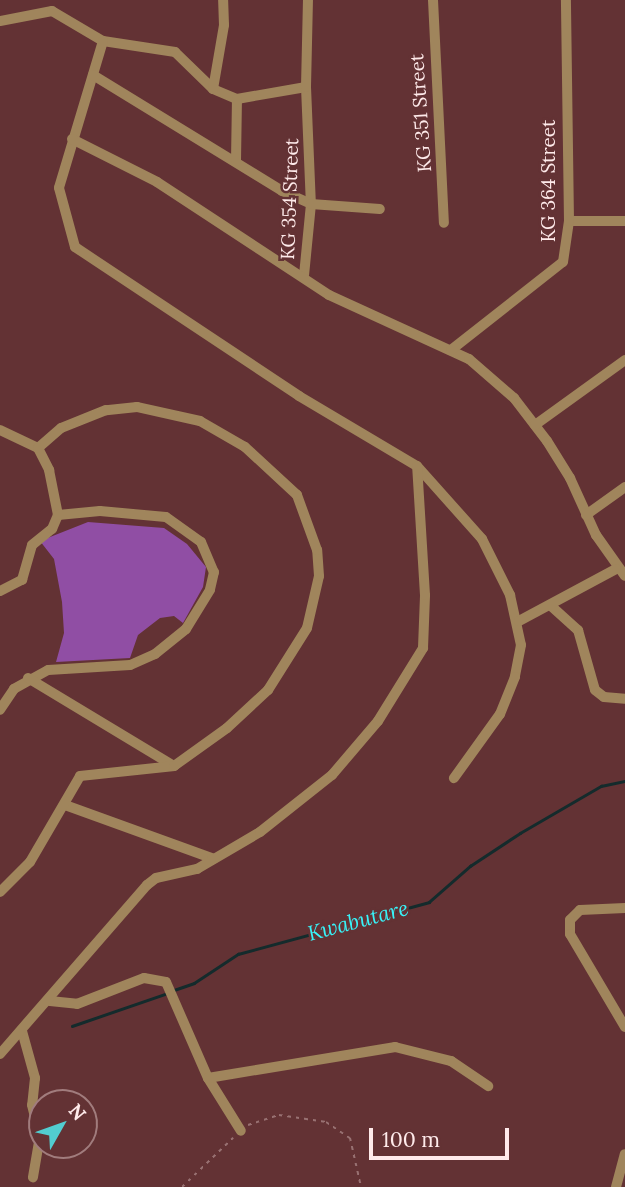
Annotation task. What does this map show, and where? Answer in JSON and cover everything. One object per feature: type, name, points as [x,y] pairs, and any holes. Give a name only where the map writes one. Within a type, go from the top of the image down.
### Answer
[{"type":"street","points":[[213,89],[224,25],[223,0]]},
{"type":"street","name":"KG 354 Street","points":[[308,0],[306,87],[311,204],[304,275],[352,307],[451,350],[498,384],[535,425],[570,478],[586,515],[621,573]]},
{"type":"street","name":"KG 351 Street","points":[[433,0],[444,223]]},
{"type":"street","name":"KG 364 Street","points":[[451,350],[553,274],[564,262],[569,221],[566,0]]},
{"type":"street","points":[[0,21],[49,5],[103,41],[176,52],[213,89],[237,99],[306,87]]},
{"type":"street","points":[[103,41],[59,188],[79,252],[299,396],[417,466],[482,538],[519,621],[520,654],[509,694],[454,778]]},
{"type":"street","points":[[93,75],[311,204],[380,209]]},
{"type":"street","points":[[236,161],[237,99]]},
{"type":"street","points":[[72,139],[157,182],[304,275]]},
{"type":"street","points":[[569,221],[625,221]]},
{"type":"street","points":[[535,425],[625,360]]},
{"type":"street","points":[[0,892],[26,868],[65,805],[75,783],[88,772],[174,766],[227,728],[268,690],[307,628],[318,576],[309,521],[297,495],[246,447],[200,421],[137,407],[106,410],[61,428],[38,448]]},
{"type":"street","points":[[0,430],[38,448],[49,470],[58,515],[52,529],[32,545],[23,580],[0,591]]},
{"type":"street","points":[[0,1054],[50,1001],[147,885],[156,878],[197,869],[260,832],[331,775],[378,721],[423,648],[417,466]]},
{"type":"street","points":[[586,515],[625,487]]},
{"type":"street","points":[[0,710],[14,689],[28,678],[48,670],[130,665],[155,654],[186,629],[210,590],[214,572],[201,542],[166,517],[120,510],[58,515]]},
{"type":"street","points":[[519,621],[550,605],[582,583],[621,573]]},
{"type":"street","points":[[550,605],[578,630],[595,690],[604,697],[625,699]]},
{"type":"street","points":[[28,678],[174,766]]},
{"type":"street","points":[[65,805],[214,859]]},
{"type":"street","points":[[625,908],[580,910],[570,920],[570,933],[625,1027]]},
{"type":"street","points":[[50,1001],[78,1004],[144,978],[160,979],[173,992],[208,1078],[241,1131]]},
{"type":"street","points":[[22,1031],[35,1078],[32,1105],[40,1136],[33,1177]]},
{"type":"street","points":[[208,1078],[395,1047],[451,1061],[488,1086]]},
{"type":"street","points":[[616,1187],[625,1154]]},
{"type":"path","points":[[182,1187],[249,1124],[279,1115],[326,1122],[350,1138],[362,1187]]},
{"type":"shaded area","points":[[88,522],[164,528],[187,544],[206,567],[203,587],[183,623],[174,616],[160,618],[138,635],[130,658],[56,662],[64,633],[62,602],[54,559],[40,541]]},
{"type":"waterway","name":"Kwabutare","points":[[174,990],[194,983],[238,954],[429,902],[470,866],[520,833],[601,786],[625,781]]},
{"type":"waterway","name":"Kwabutare","points":[[72,1026],[168,993]]}]
